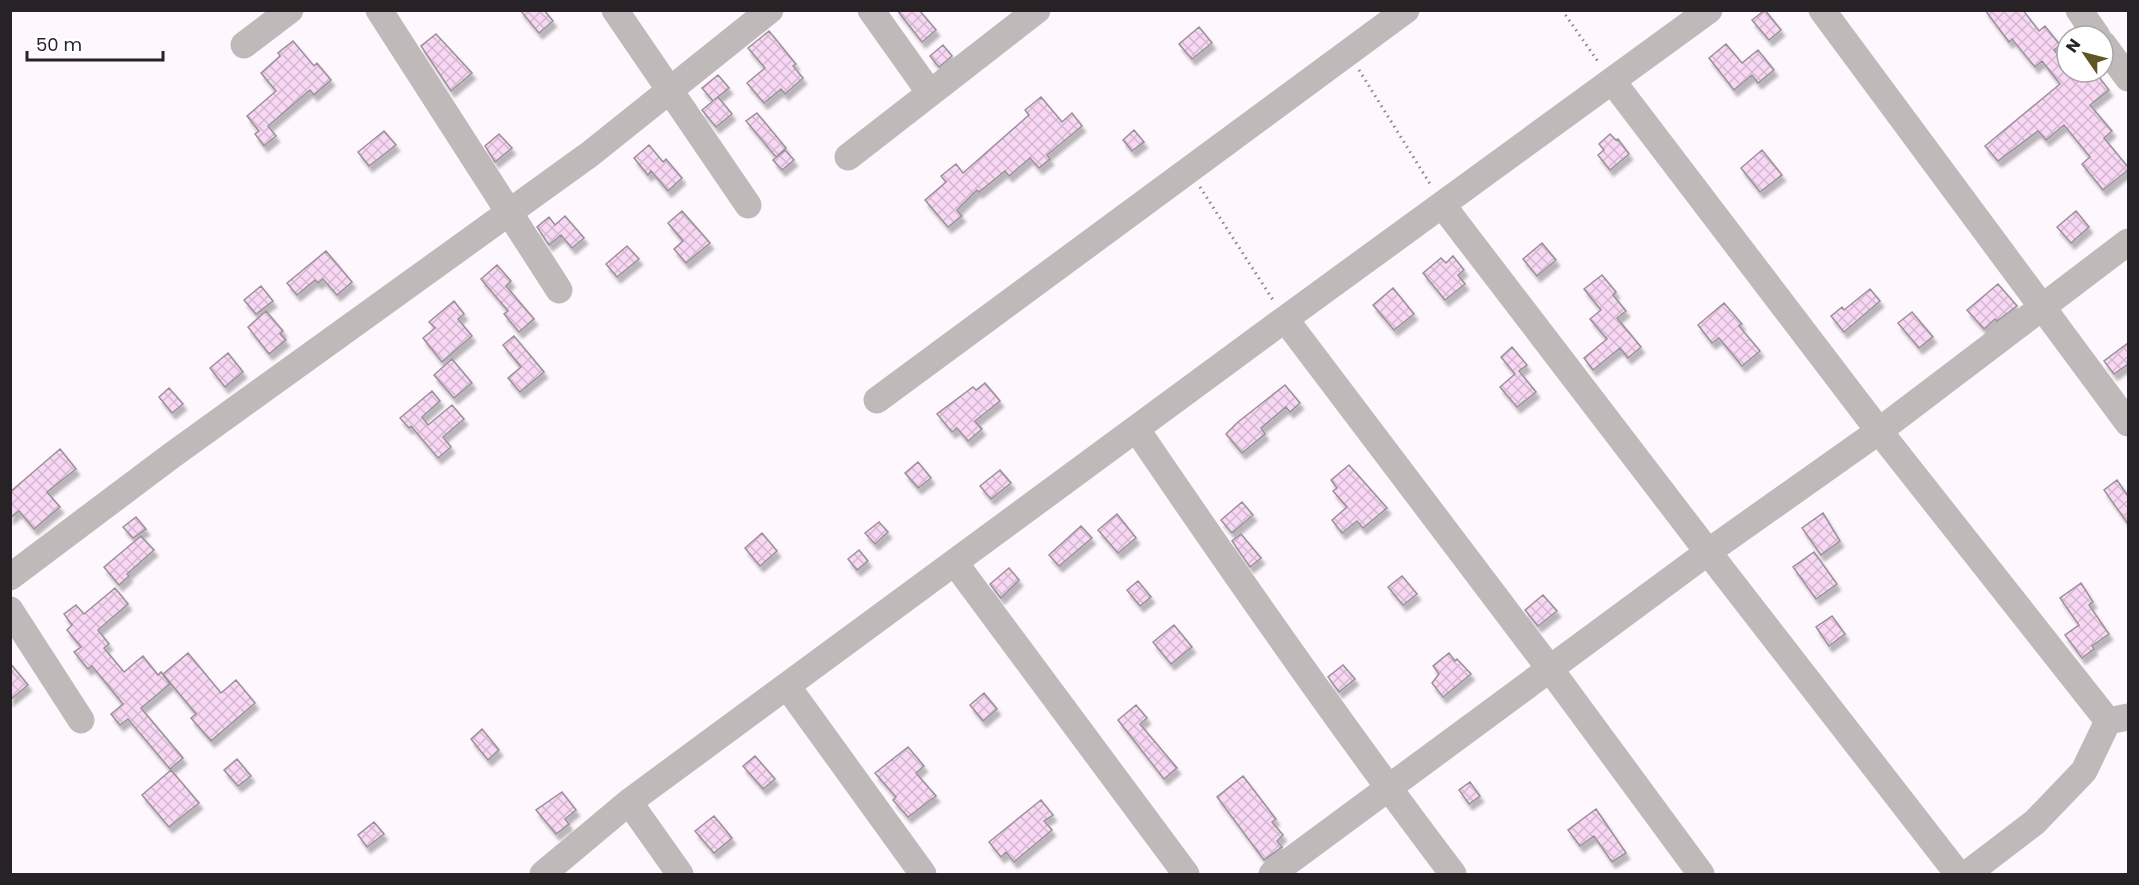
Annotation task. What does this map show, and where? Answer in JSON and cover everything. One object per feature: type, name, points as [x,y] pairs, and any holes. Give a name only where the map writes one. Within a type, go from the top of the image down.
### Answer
[{"type":"street","points":[[244,45],[290,10]]},
{"type":"street","points":[[379,10],[559,290]]},
{"type":"street","points":[[615,10],[748,205]]},
{"type":"street","points":[[10,577],[171,456],[590,154],[770,10]]},
{"type":"street","points":[[871,10],[930,93]]},
{"type":"street","points":[[848,157],[1037,10]]},
{"type":"street","points":[[877,400],[1406,10]]},
{"type":"street","points":[[543,874],[629,802],[1709,10]]},
{"type":"street","points":[[1822,10],[2128,423]]},
{"type":"street","points":[[2079,10],[2089,24]]},
{"type":"street","points":[[2115,60],[2128,78]]},
{"type":"street","points":[[1613,82],[1880,431],[2118,719],[2084,771],[2035,822],[1967,874]]},
{"type":"street","points":[[1443,206],[1958,874]]},
{"type":"street","points":[[1272,874],[1708,552],[1880,431],[2128,242]]},
{"type":"street","points":[[1285,319],[1550,669],[1701,874]]},
{"type":"street","points":[[1137,430],[1252,599],[1388,789],[1453,874]]},
{"type":"street","points":[[955,563],[1186,874]]},
{"type":"street","points":[[10,610],[81,720]]},
{"type":"street","points":[[787,686],[923,874]]},
{"type":"street","points":[[629,802],[680,874]]},
{"type":"path","points":[[1562,10],[1613,82]]},
{"type":"path","points":[[1349,53],[1443,206]]},
{"type":"path","points":[[1190,170],[1285,319]]},
{"type":"building","points":[[520,10],[544,10],[553,21],[539,33]]},
{"type":"building","points":[[897,10],[920,11],[936,30],[922,42]]},
{"type":"building","points":[[1765,10],[1781,30],[1769,40],[1752,20]]},
{"type":"building","points":[[1985,10],[2023,10],[2039,31],[2045,26],[2055,39],[2055,78],[2042,61],[2035,67],[2012,39],[2009,42]]},
{"type":"building","points":[[1199,27],[1212,43],[1192,59],[1179,44]]},
{"type":"building","points":[[769,31],[796,64],[793,66],[803,78],[785,94],[781,89],[764,103],[747,83],[765,68],[748,48]]},
{"type":"building","points":[[436,34],[472,73],[451,91],[421,46]]},
{"type":"building","points":[[293,41],[314,66],[317,63],[331,80],[314,95],[310,90],[268,126],[276,136],[264,146],[255,134],[259,131],[247,116],[276,91],[261,73],[280,56],[278,53]]},
{"type":"building","points":[[1726,44],[1742,63],[1758,50],[1774,70],[1758,83],[1752,75],[1734,90],[1709,58]]},
{"type":"building","points":[[943,45],[952,56],[939,67],[930,56]]},
{"type":"building","points":[[718,75],[729,88],[714,100],[718,97],[732,114],[716,127],[702,110],[713,101],[702,88]]},
{"type":"building","points":[[2060,84],[2104,84],[2109,90],[2090,105],[2112,131],[2104,138],[2128,170],[2103,190],[2082,164],[2090,157],[2064,125],[2046,140],[2038,131],[1998,161],[1985,146]]},
{"type":"building","points":[[1041,97],[1062,122],[1072,113],[1082,126],[1047,155],[1050,159],[1039,168],[1030,158],[1009,176],[1005,171],[979,192],[977,190],[957,210],[962,216],[948,227],[925,200],[946,182],[941,176],[956,164],[963,173],[1029,115],[1025,110]]},
{"type":"building","points":[[757,113],[786,148],[776,157],[746,121]]},
{"type":"building","points":[[1134,130],[1144,142],[1132,151],[1123,140]]},
{"type":"building","points":[[384,131],[396,145],[369,166],[358,152]]},
{"type":"building","points":[[499,134],[512,148],[495,162],[485,146]]},
{"type":"building","points":[[1610,134],[1616,140],[1618,139],[1629,154],[1610,170],[1598,155],[1604,150],[1599,144]]},
{"type":"building","points":[[649,145],[663,162],[666,159],[682,178],[668,191],[651,171],[648,175],[634,158]]},
{"type":"building","points":[[785,150],[794,160],[782,170],[773,160]]},
{"type":"building","points":[[1762,150],[1782,175],[1760,192],[1741,168]]},
{"type":"building","points":[[682,211],[710,243],[686,263],[674,249],[683,241],[668,223]]},
{"type":"building","points":[[2076,211],[2089,227],[2071,243],[2057,227]]},
{"type":"building","points":[[565,216],[584,238],[572,248],[561,235],[549,245],[537,227],[549,217],[555,225]]},
{"type":"building","points":[[1542,243],[1556,260],[1537,276],[1523,259]]},
{"type":"building","points":[[627,246],[639,259],[617,277],[606,264]]},
{"type":"building","points":[[326,251],[352,282],[337,295],[323,279],[318,283],[315,280],[297,295],[287,283]]},
{"type":"building","points":[[1453,256],[1464,270],[1458,275],[1465,284],[1445,300],[1423,273],[1441,258],[1446,263]]},
{"type":"building","points":[[497,265],[511,281],[506,286],[534,319],[519,332],[504,314],[508,311],[481,279]]},
{"type":"building","points":[[1602,275],[1616,292],[1613,295],[1626,311],[1617,318],[1641,347],[1628,358],[1620,348],[1593,370],[1584,358],[1607,339],[1590,319],[1601,310],[1584,289]]},
{"type":"building","points":[[1998,284],[2017,306],[1997,321],[1995,319],[1984,329],[1967,310]]},
{"type":"building","points":[[261,286],[273,301],[256,314],[244,300]]},
{"type":"building","points":[[1393,288],[1414,314],[1394,330],[1373,305]]},
{"type":"building","points":[[1870,289],[1880,301],[1844,332],[1831,316],[1842,307],[1844,310]]},
{"type":"building","points":[[454,301],[464,314],[458,319],[472,336],[442,362],[423,338],[435,328],[429,322]]},
{"type":"building","points":[[1724,303],[1760,351],[1742,366],[1719,338],[1712,343],[1698,325]]},
{"type":"building","points":[[266,311],[283,331],[280,334],[286,340],[269,354],[248,327]]},
{"type":"building","points":[[1912,312],[1933,337],[1919,348],[1898,323]]},
{"type":"building","points":[[514,336],[544,372],[520,392],[508,378],[521,367],[503,345]]},
{"type":"building","points":[[2128,343],[2128,364],[2114,374],[2104,361]]},
{"type":"building","points":[[1512,347],[1527,365],[1519,371],[1536,392],[1517,407],[1500,387],[1515,374],[1501,357]]},
{"type":"building","points":[[228,353],[243,372],[225,387],[210,368]]},
{"type":"building","points":[[452,359],[472,383],[454,398],[434,375]]},
{"type":"building","points":[[985,383],[1000,401],[975,421],[982,429],[968,441],[957,428],[952,432],[937,414],[973,387],[976,390]]},
{"type":"building","points":[[1285,385],[1300,403],[1290,412],[1286,407],[1261,428],[1265,434],[1242,453],[1226,434]]},
{"type":"building","points":[[169,388],[183,404],[172,413],[159,397]]},
{"type":"building","points":[[432,391],[440,401],[422,417],[428,425],[452,405],[464,419],[443,437],[451,447],[438,458],[411,426],[409,428],[400,418]]},
{"type":"building","points":[[60,449],[76,469],[47,492],[60,507],[34,529],[19,511],[10,518],[10,492]]},
{"type":"building","points":[[918,462],[931,478],[918,488],[905,473]]},
{"type":"building","points":[[1349,465],[1387,508],[1363,528],[1357,521],[1342,533],[1332,520],[1347,507],[1333,491],[1337,488],[1331,480]]},
{"type":"building","points":[[1000,470],[1011,483],[991,499],[980,486]]},
{"type":"building","points":[[2117,480],[2128,496],[2128,524],[2104,490]]},
{"type":"building","points":[[1242,502],[1253,515],[1232,533],[1221,520]]},
{"type":"building","points":[[1823,513],[1840,541],[1821,555],[1802,528]]},
{"type":"building","points":[[1117,514],[1136,538],[1118,553],[1098,530]]},
{"type":"building","points":[[136,517],[146,529],[133,538],[123,527]]},
{"type":"building","points":[[879,522],[888,532],[875,544],[865,533]]},
{"type":"building","points":[[1081,526],[1092,538],[1059,566],[1049,555]]},
{"type":"building","points":[[762,533],[777,551],[760,566],[745,548]]},
{"type":"building","points":[[1241,534],[1261,558],[1250,567],[1232,541]]},
{"type":"building","points":[[141,536],[154,550],[127,574],[129,576],[119,585],[104,567]]},
{"type":"building","points":[[859,550],[868,561],[857,570],[848,559]]},
{"type":"building","points":[[1814,552],[1837,584],[1816,599],[1793,567]]},
{"type":"building","points":[[1009,568],[1019,580],[1001,598],[990,584]]},
{"type":"building","points":[[1402,576],[1417,594],[1403,605],[1388,587]]},
{"type":"building","points":[[1138,581],[1151,597],[1140,606],[1127,590]]},
{"type":"building","points":[[2081,583],[2093,602],[2089,605],[2109,634],[2092,646],[2094,649],[2082,658],[2065,635],[2079,625],[2060,598]]},
{"type":"building","points":[[115,588],[128,604],[98,630],[109,644],[104,648],[124,672],[143,656],[158,675],[161,672],[170,684],[141,708],[183,758],[170,769],[128,719],[120,725],[111,714],[123,704],[92,666],[88,669],[74,652],[81,647],[67,630],[72,625],[64,614],[76,605],[84,614]]},
{"type":"building","points":[[1543,595],[1557,611],[1538,626],[1525,610]]},
{"type":"building","points":[[1832,616],[1845,634],[1829,646],[1816,627]]},
{"type":"building","points":[[1174,625],[1192,647],[1171,664],[1153,642]]},
{"type":"building","points":[[188,653],[221,693],[236,680],[255,703],[211,741],[191,718],[196,714],[163,674]]},
{"type":"building","points":[[1449,653],[1471,674],[1443,697],[1432,683],[1439,674],[1433,666]]},
{"type":"building","points":[[10,663],[28,685],[10,700]]},
{"type":"building","points":[[1343,665],[1355,679],[1339,692],[1328,677]]},
{"type":"building","points":[[984,693],[997,709],[983,721],[970,705]]},
{"type":"building","points":[[1136,705],[1147,718],[1140,724],[1177,768],[1164,779],[1118,720]]},
{"type":"building","points":[[482,729],[499,750],[488,760],[471,739]]},
{"type":"building","points":[[908,747],[924,766],[916,773],[936,796],[908,817],[893,800],[896,797],[875,773]]},
{"type":"building","points":[[755,756],[775,779],[763,789],[743,766]]},
{"type":"building","points":[[237,759],[251,776],[238,786],[224,770]]},
{"type":"building","points":[[171,770],[199,803],[169,827],[142,795]]},
{"type":"building","points":[[1243,776],[1276,819],[1272,822],[1283,835],[1277,841],[1282,847],[1264,860],[1217,797]]},
{"type":"building","points":[[1470,782],[1480,796],[1469,804],[1459,790]]},
{"type":"building","points":[[562,792],[576,810],[565,819],[569,824],[556,834],[536,810]]},
{"type":"building","points":[[1041,800],[1053,815],[1044,821],[1052,830],[1014,862],[1006,852],[1001,857],[989,842]]},
{"type":"building","points":[[1596,809],[1626,853],[1612,862],[1594,836],[1580,846],[1568,830]]},
{"type":"building","points":[[714,816],[732,838],[714,853],[695,831]]},
{"type":"building","points":[[374,822],[384,834],[367,847],[358,835]]}]
